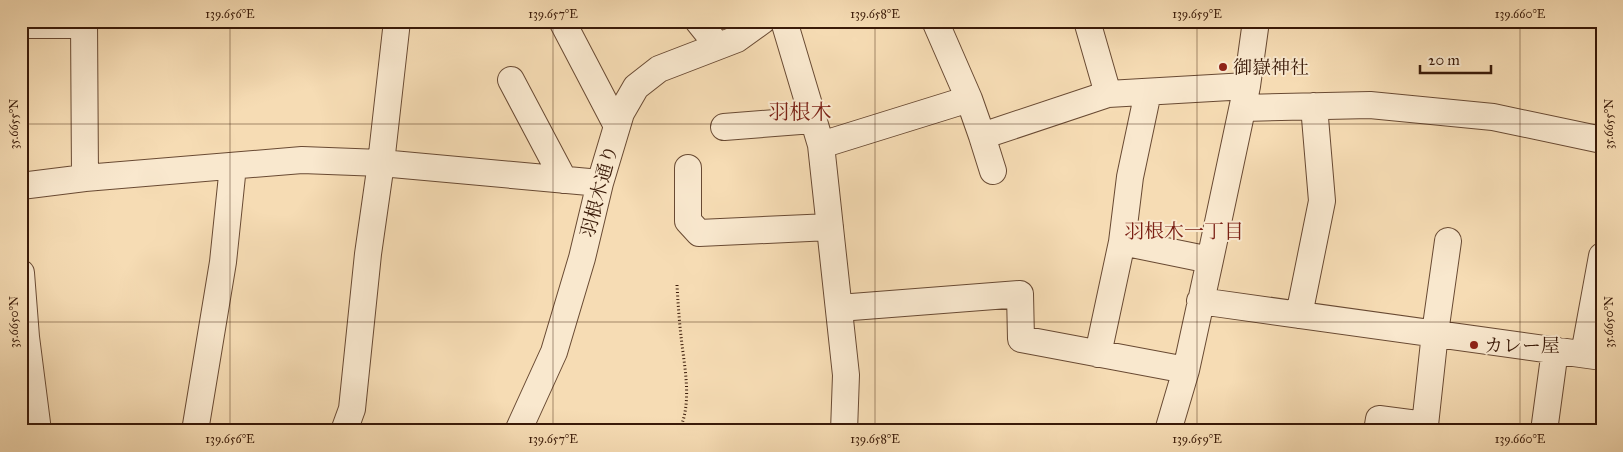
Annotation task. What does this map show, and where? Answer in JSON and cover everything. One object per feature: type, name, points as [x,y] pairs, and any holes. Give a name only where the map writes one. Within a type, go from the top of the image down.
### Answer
[{"type":"street","points":[[344,431],[352,408],[368,254],[382,163],[397,21]]},
{"type":"street","points":[[562,21],[617,126]]},
{"type":"street","points":[[698,21],[718,46]]},
{"type":"street","name":"羽根木通り","points":[[518,431],[554,352],[582,258],[600,183],[621,113],[636,87],[659,69],[737,39],[762,21]]},
{"type":"street","points":[[784,21],[821,145],[846,375],[844,431]]},
{"type":"street","points":[[1087,21],[1108,94]]},
{"type":"street","points":[[1168,431],[1186,370],[1245,97],[1256,21]]},
{"type":"street","points":[[21,25],[83,23],[84,178]]},
{"type":"street","points":[[942,24],[993,171]]},
{"type":"street","points":[[511,80],[564,180]]},
{"type":"street","points":[[1098,354],[1122,242],[1130,177],[1148,92]]},
{"type":"street","points":[[982,136],[1108,94],[1148,92],[1245,97],[1314,106],[1370,105],[1494,117],[1602,140]]},
{"type":"street","points":[[821,145],[969,99]]},
{"type":"street","points":[[1299,315],[1322,201],[1314,106]]},
{"type":"street","points":[[724,127],[814,120]]},
{"type":"street","points":[[21,186],[84,178],[302,160],[382,163],[600,183]]},
{"type":"street","points":[[195,431],[223,262],[233,166]]},
{"type":"street","points":[[688,168],[688,220],[699,233],[830,227]]},
{"type":"street","points":[[1377,431],[1379,419],[1425,425],[1448,241]]},
{"type":"street","points":[[1122,242],[1210,260]]},
{"type":"street","points":[[1200,301],[1593,355],[1602,256]]},
{"type":"street","points":[[21,273],[24,337],[38,431]]},
{"type":"street","points":[[839,308],[1020,294],[1021,339],[1186,370]]},
{"type":"street","points":[[1544,431],[1555,350]]},
{"type":"path","points":[[677,285],[687,398],[684,421],[679,431]]},
{"type":"place","name":"御嶽神社","points":[[1223,67]]},
{"type":"place","name":"カレー屋","points":[[1474,345]]},
{"type":"district","name":"羽根木","points":[[800,112]]},
{"type":"district","name":"羽根木一丁目","points":[[1184,231]]}]
